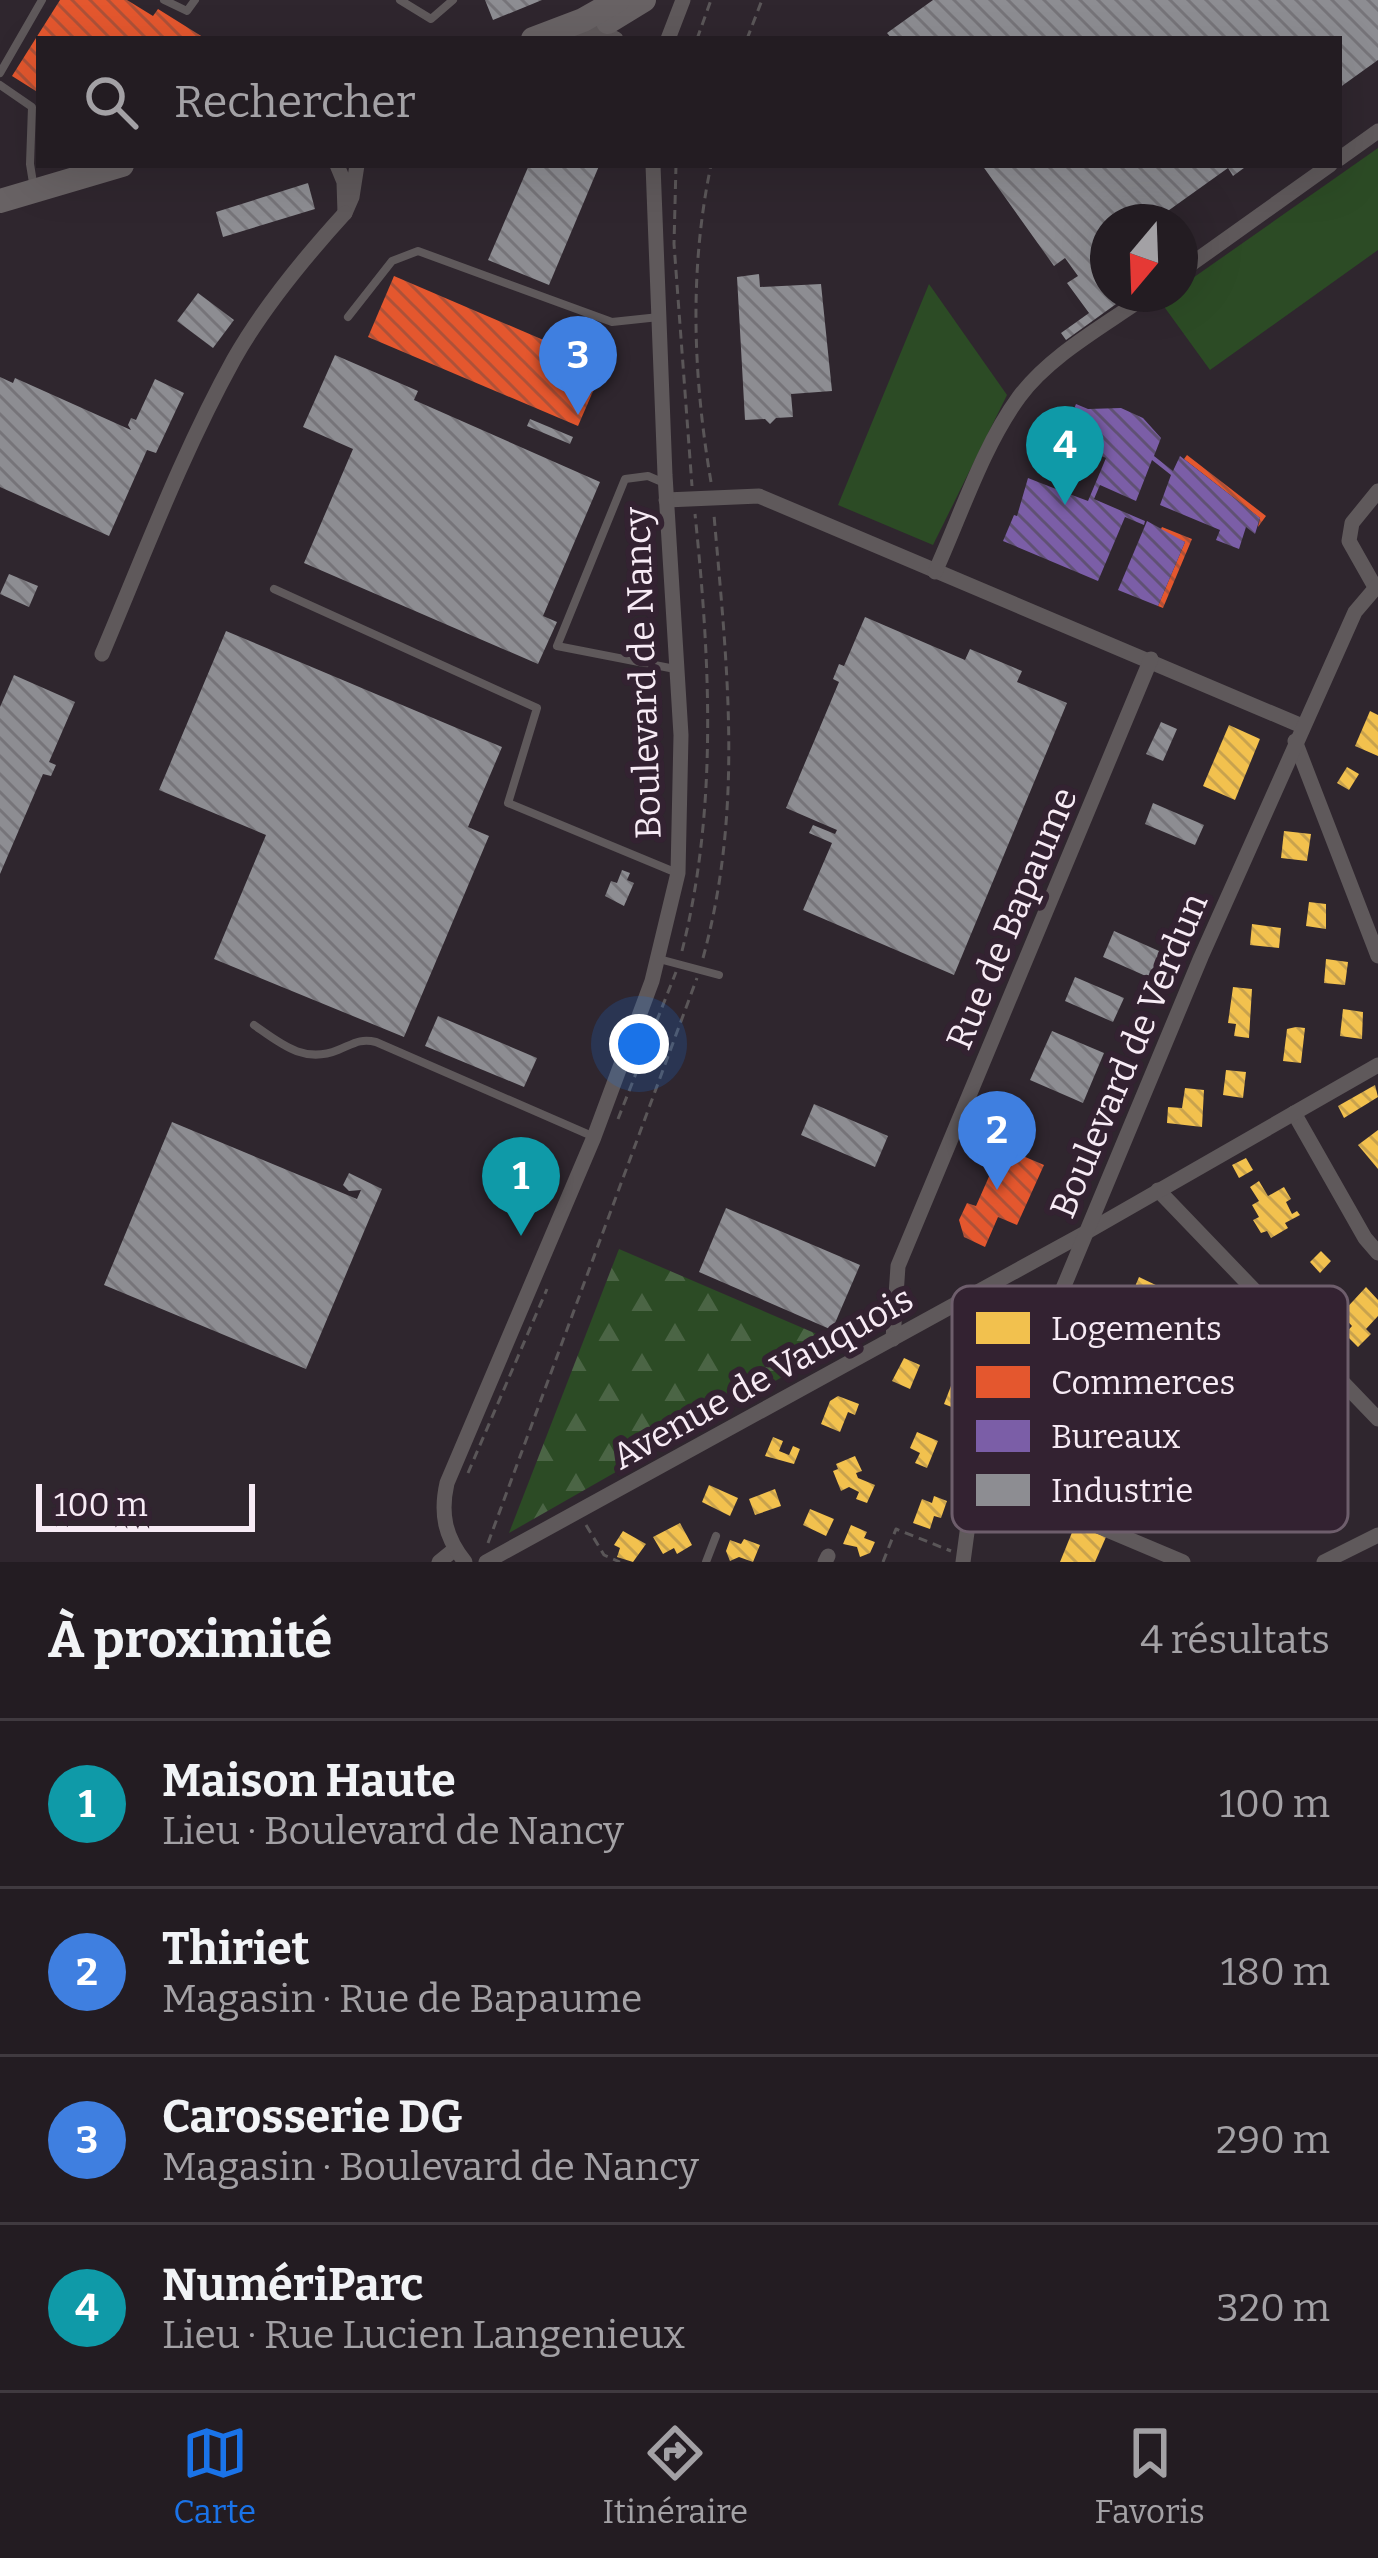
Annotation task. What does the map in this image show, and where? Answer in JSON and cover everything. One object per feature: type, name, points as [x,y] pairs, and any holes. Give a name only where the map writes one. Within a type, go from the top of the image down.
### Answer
[{"type":"main road","points":[[592,28],[644,0]]},
{"type":"main road","points":[[0,201],[112,168]]},
{"type":"street","points":[[669,36],[682,0]]},
{"type":"street","points":[[1342,157],[1378,131]]},
{"type":"street","points":[[338,168],[345,212]]},
{"type":"street","points":[[102,654],[178,474],[235,357],[289,277],[345,212],[357,168]]},
{"type":"street","name":"Boulevard de Nancy","points":[[460,1556],[443,1521],[447,1483],[593,1137],[657,958],[678,873],[681,734],[653,168]]},
{"type":"street","points":[[1198,259],[1326,168]]},
{"type":"street","points":[[935,572],[1020,396],[1057,359],[1124,312]]},
{"type":"street","points":[[1374,594],[1349,541],[1352,523],[1378,491]]},
{"type":"street","points":[[666,492],[759,496],[1151,659],[1298,734],[1378,956]]},
{"type":"street","name":"Boulevard de Verdun","points":[[1063,1286],[1298,734],[1354,612],[1374,594]]},
{"type":"street","name":"Rue de Bapaume","points":[[892,1339],[898,1266],[1151,659]]},
{"type":"street","name":"Avenue de Vauquois","points":[[988,1286],[1378,1065]]},
{"type":"street","points":[[1294,1113],[1378,1253]]},
{"type":"street","points":[[1158,1190],[1250,1286]]},
{"type":"street","name":"Avenue de Vauquois","points":[[486,1562],[952,1306]]},
{"type":"street","points":[[1348,1388],[1378,1419]]},
{"type":"street","points":[[1112,1532],[1183,1562]]},
{"type":"street","points":[[1324,1562],[1378,1534]]},
{"type":"street","points":[[439,1562],[460,1556]]},
{"type":"lane","points":[[0,73],[42,0]]},
{"type":"lane","points":[[164,0],[188,11],[195,0]]},
{"type":"lane","points":[[400,0],[431,19],[453,0]]},
{"type":"lane","points":[[0,86],[32,107],[30,164],[35,190]]},
{"type":"lane","points":[[348,317],[392,261],[418,251],[612,322],[660,316]]},
{"type":"lane","points":[[666,492],[648,476],[625,479],[557,646],[677,670]]},
{"type":"lane","points":[[274,589],[537,708],[508,803],[678,873]]},
{"type":"lane","points":[[657,958],[719,975]]},
{"type":"lane","points":[[254,1025],[307,1055],[323,1056],[358,1040],[376,1042],[593,1137]]},
{"type":"lane","points":[[706,1562],[716,1536]]},
{"type":"path","points":[[699,36],[711,0]]},
{"type":"path","points":[[748,36],[762,0]]},
{"type":"path","points":[[709,472],[694,318],[699,236],[710,168]]},
{"type":"path","points":[[579,1513],[604,1555],[620,1562]]},
{"type":"path","points":[[883,1562],[896,1529],[963,1559]]},
{"type":"green space","points":[[1378,148],[1378,250],[1210,370],[1168,312],[1198,312],[1198,274]]},
{"type":"green space","points":[[929,284],[1007,395],[933,545],[838,505]]},
{"type":"green space","points":[[619,1249],[840,1344],[509,1533]]},
{"type":"building: Logements","points":[[1370,711],[1378,715],[1378,756],[1355,746]]},
{"type":"building: Logements","points":[[1229,725],[1260,739],[1235,800],[1203,786]]},
{"type":"building: Logements","points":[[1347,767],[1359,774],[1349,790],[1337,783]]},
{"type":"building: Logements","points":[[1284,831],[1311,834],[1307,861],[1281,858]]},
{"type":"building: Logements","points":[[1309,902],[1326,904],[1326,929],[1306,926]]},
{"type":"building: Logements","points":[[1252,924],[1281,928],[1279,948],[1250,945]]},
{"type":"building: Logements","points":[[1326,959],[1348,962],[1345,985],[1324,983]]},
{"type":"building: Logements","points":[[1233,987],[1252,989],[1249,1038],[1234,1036],[1236,1024],[1228,1023]]},
{"type":"building: Logements","points":[[1343,1009],[1363,1012],[1362,1039],[1340,1036]]},
{"type":"building: Logements","points":[[1305,1028],[1301,1063],[1283,1061],[1287,1029]]},
{"type":"building: Logements","points":[[1226,1070],[1246,1072],[1243,1098],[1223,1095]]},
{"type":"building: Logements","points":[[1375,1085],[1378,1097],[1344,1118],[1338,1106]]},
{"type":"building: Logements","points":[[1185,1088],[1204,1090],[1202,1127],[1167,1123],[1168,1107],[1182,1108]]},
{"type":"building: Logements","points":[[1378,1130],[1378,1169],[1358,1145]]},
{"type":"building: Logements","points":[[1246,1158],[1253,1170],[1239,1178],[1232,1165]]},
{"type":"building: Logements","points":[[1259,1181],[1268,1196],[1284,1187],[1292,1214],[1300,1215],[1271,1238],[1253,1220],[1259,1217],[1252,1205],[1259,1201],[1250,1187]]},
{"type":"building: Logements","points":[[1321,1251],[1331,1261],[1320,1273],[1310,1262]]},
{"type":"building: Logements","points":[[1139,1277],[1158,1286],[1135,1286]]},
{"type":"building: Logements","points":[[1366,1287],[1378,1300],[1378,1316],[1366,1329],[1371,1334],[1358,1347],[1348,1337],[1352,1326],[1348,1306]]},
{"type":"building: Logements","points":[[904,1358],[920,1365],[910,1389],[892,1381]]},
{"type":"building: Logements","points":[[952,1383],[952,1407],[944,1404]]},
{"type":"building: Logements","points":[[838,1396],[859,1404],[855,1415],[848,1412],[840,1432],[821,1424],[830,1401]]},
{"type":"building: Logements","points":[[917,1432],[938,1441],[927,1468],[915,1463],[920,1453],[910,1448]]},
{"type":"building: Logements","points":[[773,1437],[783,1441],[779,1451],[789,1455],[793,1446],[800,1449],[794,1464],[765,1456]]},
{"type":"building: Logements","points":[[855,1456],[862,1471],[856,1473],[858,1478],[875,1485],[867,1503],[856,1499],[859,1492],[849,1487],[841,1491],[833,1471],[838,1469],[836,1464]]},
{"type":"building: Logements","points":[[709,1485],[738,1498],[730,1516],[702,1502]]},
{"type":"building: Logements","points":[[775,1489],[781,1506],[755,1515],[749,1499]]},
{"type":"building: Logements","points":[[934,1496],[947,1501],[941,1518],[934,1516],[930,1529],[913,1523],[922,1499],[932,1503]]},
{"type":"building: Logements","points":[[810,1509],[834,1519],[826,1536],[803,1525]]},
{"type":"building: Logements","points":[[680,1523],[692,1545],[677,1554],[674,1548],[663,1554],[653,1537]]},
{"type":"building: Logements","points":[[851,1525],[875,1542],[870,1553],[860,1557],[857,1547],[843,1544]]},
{"type":"building: Logements","points":[[623,1531],[646,1544],[633,1562],[617,1557],[620,1548],[614,1545]]},
{"type":"building: Logements","points":[[1072,1532],[1106,1537],[1095,1562],[1060,1562]]},
{"type":"building: Logements","points":[[744,1539],[760,1545],[753,1562],[739,1557],[730,1561],[726,1551],[730,1540],[741,1544]]},
{"type":"building: Commerces","points":[[60,0],[127,0],[153,16],[158,9],[201,36],[37,36]]},
{"type":"building: Commerces","points":[[36,38],[36,91],[12,76]]},
{"type":"building: Commerces","points":[[394,276],[604,366],[578,426],[368,337]]},
{"type":"building: Commerces","points":[[1187,455],[1266,516],[1258,527],[1260,518],[1184,459]]},
{"type":"building: Commerces","points":[[1162,527],[1192,539],[1163,608],[1158,606],[1185,542],[1160,531]]},
{"type":"building: Commerces","points":[[1002,1147],[1044,1165],[1017,1225],[998,1217],[985,1247],[964,1237],[959,1220],[967,1203],[976,1206]]},
{"type":"building: Bureaux","points":[[1076,404],[1088,409],[1121,408],[1143,418],[1161,438],[1154,456],[1173,471],[1180,456],[1260,518],[1255,534],[1246,527],[1239,549],[1216,540],[1220,530],[1160,505],[1171,475],[1152,460],[1136,501],[1100,485],[1094,499],[1145,521],[1144,525],[1125,517],[1098,581],[1003,541],[1017,516],[1028,478],[1056,489],[1074,447],[1048,436],[1058,424],[1062,427]],"holes":[[[1079,446],[1106,458],[1088,501],[1064,492]]]},
{"type":"building: Bureaux","points":[[1147,521],[1185,542],[1158,606],[1118,590]]},
{"type":"building: Industrie","points":[[485,0],[542,0],[493,20]]},
{"type":"building: Industrie","points":[[933,0],[1378,0],[1378,60],[1342,86],[1342,36],[887,33]]},
{"type":"building: Industrie","points":[[528,168],[598,168],[549,285],[488,260]]},
{"type":"building: Industrie","points":[[984,168],[1228,168],[1178,204],[1090,204],[1090,312],[1105,312],[1066,340],[1061,333],[1089,313],[1067,283],[1078,276],[1065,258],[1054,266]]},
{"type":"building: Industrie","points":[[308,183],[315,209],[223,237],[216,212]]},
{"type":"building: Industrie","points":[[759,274],[760,287],[821,284],[832,391],[791,394],[793,417],[776,418],[770,424],[765,419],[745,420],[737,277]]},
{"type":"building: Industrie","points":[[198,293],[234,320],[213,348],[177,321]]},
{"type":"building: Industrie","points":[[335,355],[418,391],[414,400],[600,482],[543,616],[557,622],[538,664],[304,563],[353,449],[303,427]]},
{"type":"building: Industrie","points":[[0,377],[13,383],[15,378],[131,430],[131,418],[136,420],[155,379],[184,393],[156,453],[147,450],[109,536],[0,487]]},
{"type":"building: Industrie","points":[[530,419],[573,437],[570,444],[527,426]]},
{"type":"building: Industrie","points":[[9,574],[38,586],[29,607],[0,594]]},
{"type":"building: Industrie","points":[[865,617],[965,660],[970,649],[1022,671],[1017,682],[1067,703],[954,975],[803,910],[832,843],[809,833],[813,825],[835,834],[837,830],[786,808],[839,682],[833,679],[839,664],[844,666]]},
{"type":"building: Industrie","points":[[226,631],[502,747],[468,827],[489,836],[404,1037],[214,959],[266,835],[159,790]]},
{"type":"building: Industrie","points":[[14,675],[75,702],[49,762],[56,765],[51,776],[43,774],[0,874],[0,707]]},
{"type":"building: Industrie","points":[[1161,722],[1177,729],[1163,761],[1146,754]]},
{"type":"building: Industrie","points":[[1153,803],[1204,825],[1195,845],[1145,824]]},
{"type":"building: Industrie","points":[[622,870],[630,873],[627,880],[634,883],[624,906],[605,896]]},
{"type":"building: Industrie","points":[[1114,931],[1168,955],[1157,981],[1103,957]]},
{"type":"building: Industrie","points":[[1075,977],[1124,998],[1113,1022],[1065,1001]]},
{"type":"building: Industrie","points":[[438,1016],[537,1058],[524,1087],[425,1046]]},
{"type":"building: Industrie","points":[[1052,1031],[1104,1053],[1083,1103],[1030,1080]]},
{"type":"building: Industrie","points":[[814,1104],[888,1136],[875,1167],[801,1135]]},
{"type":"building: Industrie","points":[[172,1122],[357,1199],[361,1190],[349,1191],[343,1185],[349,1173],[382,1189],[306,1369],[104,1285]]},
{"type":"building: Industrie","points":[[726,1208],[860,1265],[832,1330],[699,1272]]},
{"type":"place","name":"Carosserie DG","points":[[578,415]]},
{"type":"place","name":"NumériParc","points":[[1065,505]]},
{"type":"place","name":"Thiriet","points":[[997,1190]]},
{"type":"place","name":"Maison Haute","points":[[521,1236]]}]
